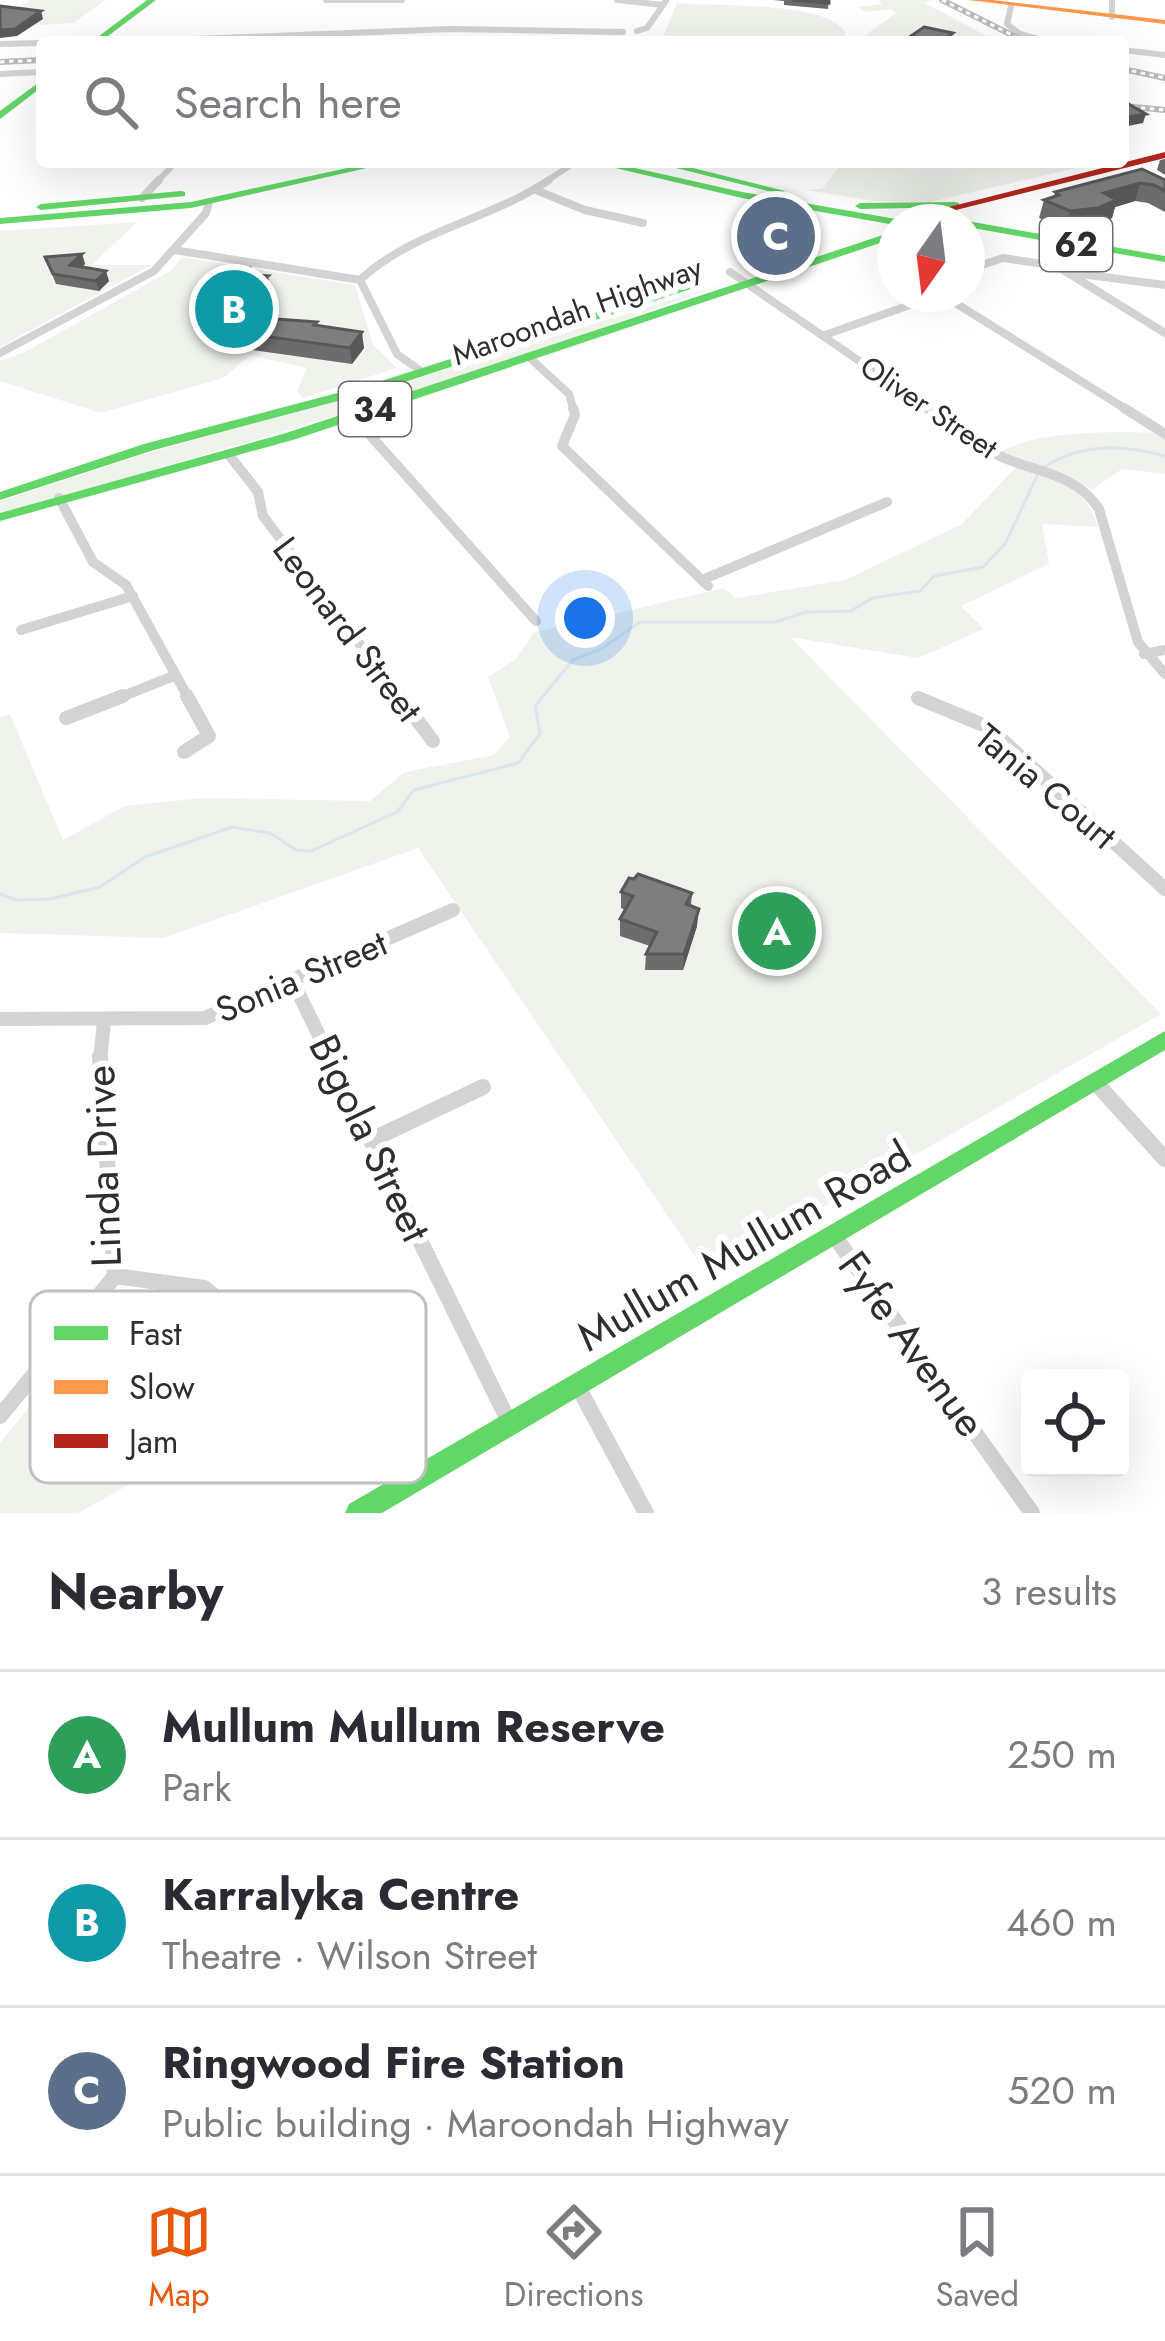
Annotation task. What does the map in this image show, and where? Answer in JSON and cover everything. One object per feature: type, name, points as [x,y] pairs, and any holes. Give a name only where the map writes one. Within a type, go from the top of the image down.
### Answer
[{"type":"main road","points":[[105,36],[152,0]]},
{"type":"main road","points":[[972,0],[1011,7],[1112,9],[1165,22]]},
{"type":"main road","points":[[0,116],[36,88]]},
{"type":"main road","name":"Maroondah Highway","points":[[985,206],[1165,159]]},
{"type":"main road","points":[[0,209],[142,198],[198,205],[312,168]]},
{"type":"main road","points":[[0,221],[198,205],[361,168]]},
{"type":"main road","points":[[628,168],[852,211],[877,222]]},
{"type":"main road","points":[[677,168],[798,206],[877,213]]},
{"type":"main road","name":"Maroondah Highway","points":[[985,209],[1060,184]]},
{"type":"main road","points":[[985,234],[990,233],[981,219],[993,207]]},
{"type":"main road","points":[[848,235],[852,211]]},
{"type":"main road","name":"62","points":[[985,231],[1165,268]]},
{"type":"main road","name":"Maroondah Highway","points":[[0,517],[229,455],[531,359],[848,235],[877,232]]},
{"type":"main road","name":"62","points":[[990,233],[1165,259]]},
{"type":"main road","name":"Maroondah Highway","points":[[0,496],[149,447],[422,372],[877,235]]},
{"type":"main road","name":"Mullum Mullum Road","points":[[426,1473],[1165,1040]]},
{"type":"main road","name":"Mullum Mullum Road","points":[[358,1513],[409,1483]]},
{"type":"street","points":[[326,0],[401,0]]},
{"type":"street","points":[[617,0],[665,3]]},
{"type":"street","points":[[638,31],[647,28],[665,3]]},
{"type":"street","points":[[1011,7],[1007,24],[1030,36]]},
{"type":"street","points":[[264,36],[450,29],[623,32]]},
{"type":"street","points":[[0,44],[36,43]]},
{"type":"street","points":[[1129,51],[1165,55]]},
{"type":"street","points":[[0,74],[36,72]]},
{"type":"street","points":[[142,198],[170,168]]},
{"type":"street","points":[[360,280],[368,270],[413,244],[538,190],[566,168]]},
{"type":"street","points":[[538,190],[585,210],[643,223]]},
{"type":"street","points":[[0,353],[154,271],[174,250],[198,205]]},
{"type":"street","points":[[174,250],[360,280]]},
{"type":"street","points":[[985,266],[1017,258],[1065,272],[1165,333]]},
{"type":"street","points":[[1065,272],[1093,272],[1165,285]]},
{"type":"street","name":"Oliver Street","points":[[737,277],[990,452],[1077,485],[1098,505],[1144,654],[1165,674]]},
{"type":"street","points":[[360,280],[386,342],[422,372]]},
{"type":"street","points":[[824,335],[890,312]]},
{"type":"street","points":[[970,312],[1165,434]]},
{"type":"street","points":[[531,359],[572,400],[575,415],[562,446],[705,583],[887,502]]},
{"type":"street","points":[[353,416],[536,621]]},
{"type":"street","name":"Leonard Street","points":[[229,455],[258,492],[263,516],[433,741]]},
{"type":"street","points":[[58,498],[93,562],[126,585],[133,596],[209,736],[184,752]]},
{"type":"street","points":[[21,630],[133,596]]},
{"type":"street","points":[[1144,654],[1165,650]]},
{"type":"street","points":[[66,718],[176,674]]},
{"type":"street","name":"Tania Court","points":[[917,698],[988,727],[1165,889]]},
{"type":"street","name":"Sonia Street","points":[[0,1019],[206,1018],[453,910]]},
{"type":"street","name":"Bigola Street","points":[[293,982],[510,1424]]},
{"type":"street","name":"Linda Drive","points":[[103,1291],[115,1276],[99,1044],[104,1022]]},
{"type":"street","points":[[1095,1082],[1165,1159]]},
{"type":"street","points":[[371,1140],[483,1087]]},
{"type":"street","name":"Fyfe Avenue","points":[[833,1234],[1032,1513]]},
{"type":"street","points":[[115,1276],[208,1291]]},
{"type":"street","name":"Linda Drive","points":[[0,1416],[30,1379]]},
{"type":"street","points":[[577,1385],[646,1513]]},
{"type":"shaded area","points":[[30,0],[105,0],[73,23],[0,27],[0,7],[17,9]]},
{"type":"shaded area","points":[[879,0],[933,0],[925,3],[987,36],[864,36],[896,13],[891,9],[865,12],[858,7],[882,4]]},
{"type":"shaded area","points":[[677,3],[794,10],[835,22],[846,33],[843,36],[663,36]]},
{"type":"shaded area","points":[[838,168],[1075,168],[930,202],[873,201],[806,190],[822,189]]},
{"type":"shaded area","points":[[137,222],[92,265],[151,265],[0,347],[0,231]]},
{"type":"shaded area","points":[[182,257],[355,285],[373,345],[397,368],[303,398],[297,391],[307,368],[250,355],[223,378],[101,413],[0,381],[0,361],[25,352],[172,270]]},
{"type":"shaded area","points":[[726,283],[366,406],[0,513],[0,501],[151,452],[419,378]]},
{"type":"shaded area","points":[[1165,433],[1165,474],[1122,469],[1092,490],[1075,479],[1000,453],[1056,436]]},
{"type":"shaded area","points":[[1017,466],[1077,493],[1098,527],[1042,524],[1049,564],[961,606],[984,629],[918,658],[790,637],[1161,1014],[707,1274],[418,848],[163,938],[0,933],[0,717],[10,714],[63,840],[125,806],[202,798],[370,801],[405,772],[494,755],[510,737],[488,677],[516,659],[533,633],[724,588],[736,598],[845,580],[962,524]]},
{"type":"shaded area","points":[[30,1406],[30,1483],[132,1483],[78,1513],[0,1513],[0,1443]]},
{"type":"building","points":[[0,6],[41,11],[15,29],[0,30]]},
{"type":"building","points":[[924,27],[953,33],[949,36],[911,36]]},
{"type":"building","points":[[1129,104],[1146,114],[1129,117]]},
{"type":"building","points":[[1142,169],[1165,180],[1165,191],[1140,183],[1104,193],[1117,200],[1098,208],[1070,211],[1044,200],[1059,195],[1055,192]]},
{"type":"building","points":[[788,213],[805,222],[758,236],[747,229]]},
{"type":"building","points":[[82,254],[70,265],[106,271],[96,281],[53,274],[45,257]]},
{"type":"building","points":[[250,268],[256,275],[268,276],[240,295],[264,298],[248,317],[235,315],[231,320],[212,313],[206,302],[224,282],[218,276]]},
{"type":"building","points":[[263,318],[317,322],[314,325],[362,332],[350,348],[249,334]]},
{"type":"building","points":[[638,874],[692,893],[686,904],[699,909],[684,954],[646,954],[657,932],[620,919],[633,896],[621,892],[629,878]]},
{"type":"waterway","points":[[1044,467],[1074,453],[1104,448],[1165,456]]},
{"type":"waterway","points":[[0,894],[17,900],[50,899],[100,887],[145,857],[232,827],[270,833],[296,850],[311,851],[397,812],[414,790],[518,763],[540,734],[535,706],[573,660],[601,649],[640,622],[775,622],[806,612],[851,611],[872,598],[920,591],[934,576],[983,567],[1005,544],[1038,474]]},
{"type":"railway","points":[[942,0],[1014,36]]},
{"type":"railway","points":[[0,62],[36,60]]},
{"type":"railway","points":[[1129,70],[1165,78]]},
{"type":"railway","points":[[1129,107],[1165,110]]},
{"type":"traffic: fast","points":[[103,36],[152,0]]},
{"type":"traffic: fast","points":[[0,116],[36,88]]},
{"type":"traffic: fast","points":[[0,221],[191,205],[361,168]]},
{"type":"traffic: fast","points":[[622,168],[877,219]]},
{"type":"traffic: fast","points":[[682,168],[780,191]]},
{"type":"traffic: fast","points":[[41,207],[181,194]]},
{"type":"traffic: fast","points":[[860,206],[877,206]]},
{"type":"traffic: fast","points":[[985,227],[1165,259]]},
{"type":"traffic: fast","points":[[0,517],[291,436],[877,240]]},
{"type":"traffic: fast","points":[[0,496],[149,447],[379,386],[699,283]]},
{"type":"traffic: fast","points":[[426,1473],[1165,1040]]},
{"type":"traffic: fast","points":[[358,1513],[409,1483]]},
{"type":"traffic: slow","points":[[972,0],[1165,22]]},
{"type":"traffic: jam","points":[[1129,164],[1165,155]]},
{"type":"traffic: jam","points":[[968,204],[1113,168]]},
{"type":"place","name":"Ringwood Fire Station","points":[[776,236]]},
{"type":"place","name":"Karralyka Centre","points":[[234,309]]},
{"type":"place","name":"Mullum Mullum Reserve","points":[[777,931]]}]
